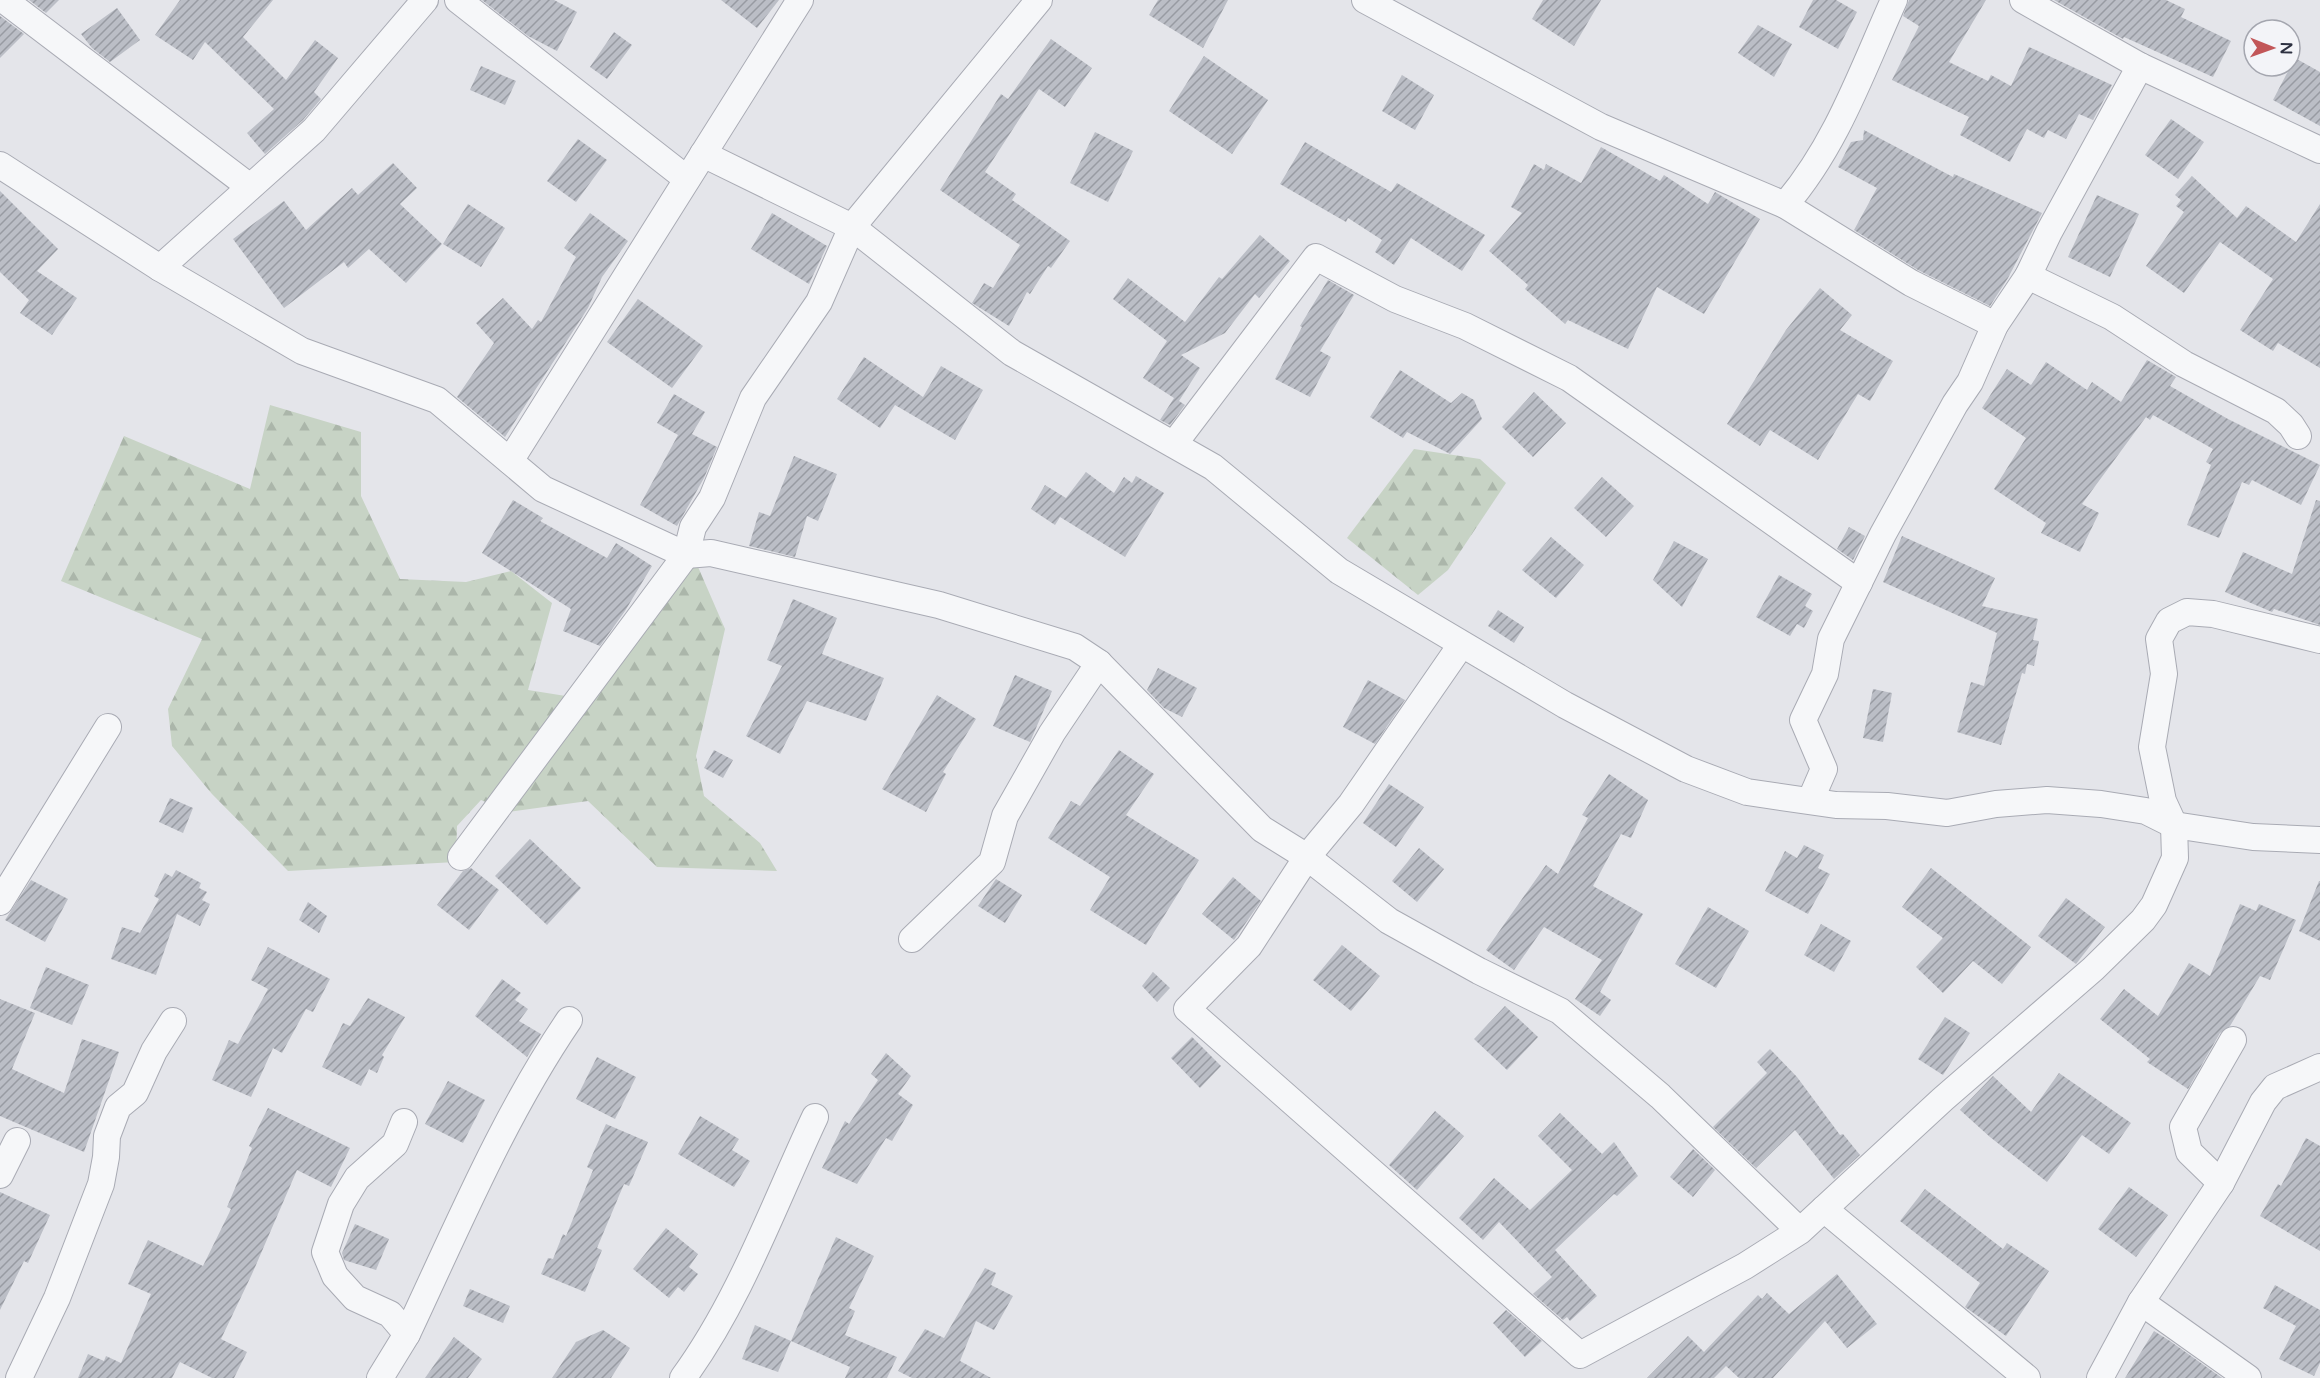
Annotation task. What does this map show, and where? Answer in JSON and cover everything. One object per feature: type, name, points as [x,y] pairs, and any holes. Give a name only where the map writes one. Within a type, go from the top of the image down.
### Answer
[{"type":"street","points":[[4,0],[250,188]]},
{"type":"street","points":[[160,268],[314,130],[425,0]]},
{"type":"street","points":[[458,0],[687,179]]},
{"type":"street","points":[[510,461],[800,0]]},
{"type":"street","points":[[461,858],[686,555],[693,527],[712,498],[753,398],[819,302],[852,227],[1039,0]]},
{"type":"street","points":[[1365,0],[1601,127],[1785,205],[1911,283],[1995,325]]},
{"type":"street","points":[[1785,205],[1808,179],[1830,142],[1894,0]]},
{"type":"street","points":[[2023,0],[2140,66],[2320,150]]},
{"type":"street","points":[[1811,799],[1824,769],[1803,720],[1825,674],[1831,639],[1955,404],[1970,382],[1995,325],[2028,276],[2049,232],[2140,66]]},
{"type":"street","points":[[703,154],[852,227],[1012,353],[1213,467],[1339,571],[1565,705],[1686,769],[1747,792],[1811,799],[1836,805],[1887,806],[1947,813],[1996,804],[2047,800],[2101,804],[2146,811],[2174,825],[2253,837],[2320,840]]},
{"type":"street","points":[[0,165],[160,268],[302,351],[437,400],[543,489],[686,555],[711,553],[939,605],[1075,647],[1099,663],[1262,830],[1306,857],[1389,921],[1479,971],[1560,1011],[1660,1096],[1800,1231]]},
{"type":"street","points":[[1174,444],[1316,257],[1395,299],[1465,326],[1569,378],[1859,583]]},
{"type":"street","points":[[2028,276],[2112,317],[2184,364],[2276,411],[2291,425],[2298,436]]},
{"type":"street","points":[[1461,645],[1351,804],[1306,857],[1249,946],[1187,1009],[1580,1355],[1745,1266],[1800,1231],[1943,1099],[2093,969],[2143,920],[2154,905],[2175,858],[2174,825],[2163,801],[2152,747],[2164,674],[2159,639],[2169,621],[2187,612],[2213,614],[2320,640]]},
{"type":"street","points":[[912,939],[992,862],[1005,816],[1052,733],[1099,663]]},
{"type":"street","points":[[0,902],[108,727]]},
{"type":"street","points":[[380,1378],[407,1334],[465,1207],[543,1059],[570,1020]]},
{"type":"street","points":[[19,1378],[57,1298],[101,1184],[107,1136],[118,1107],[135,1093],[154,1051],[173,1021]]},
{"type":"street","points":[[2221,1183],[2189,1152],[2183,1127],[2233,1040]]},
{"type":"street","points":[[2100,1378],[2141,1302],[2221,1183],[2264,1102],[2275,1087],[2320,1067]]},
{"type":"street","points":[[683,1378],[706,1347],[815,1117]]},
{"type":"street","points":[[404,1122],[395,1144],[357,1178],[341,1204],[325,1252],[335,1276],[355,1298],[390,1314],[407,1334]]},
{"type":"street","points":[[0,1175],[17,1141]]},
{"type":"street","points":[[1824,1209],[2027,1378]]},
{"type":"street","points":[[2141,1302],[2248,1378]]},
{"type":"green space","points":[[270,405],[361,432],[361,496],[400,579],[466,582],[511,571],[552,603],[528,690],[572,697],[695,560],[725,629],[696,756],[704,796],[760,843],[777,871],[657,867],[588,801],[508,812],[481,800],[457,826],[456,862],[288,871],[212,794],[172,746],[168,709],[202,639],[61,581],[124,436],[250,489]]},
{"type":"green space","points":[[1414,449],[1480,459],[1506,483],[1448,570],[1418,595],[1347,538]]},
{"type":"building","points":[[29,0],[59,0],[46,13]]},
{"type":"building","points":[[180,0],[273,0],[243,37],[286,80],[315,40],[338,58],[314,92],[321,99],[303,120],[265,154],[247,133],[274,109],[205,42],[193,60],[155,35]]},
{"type":"building","points":[[482,0],[554,0],[577,12],[557,51],[528,36]]},
{"type":"building","points":[[721,0],[779,0],[757,28]]},
{"type":"building","points":[[1158,0],[1228,0],[1203,48],[1149,15]]},
{"type":"building","points":[[1543,0],[1601,0],[1574,46],[1532,19]]},
{"type":"building","points":[[1813,0],[1836,0],[1857,12],[1838,49],[1799,27]]},
{"type":"building","points":[[1909,0],[1986,0],[1949,62],[1988,81],[1991,75],[2011,86],[2029,47],[2112,85],[2093,120],[2079,114],[2066,139],[2048,130],[2044,138],[2027,129],[2010,162],[1960,135],[1969,117],[1892,80],[1919,26],[1903,16]]},
{"type":"building","points":[[2054,0],[2166,0],[2185,9],[2181,17],[2231,41],[2213,77],[2124,37],[2123,39]]},
{"type":"building","points":[[117,8],[140,40],[110,62],[92,48],[81,34]]},
{"type":"building","points":[[0,16],[24,34],[0,58]]},
{"type":"building","points":[[1758,25],[1792,44],[1774,77],[1738,53]]},
{"type":"building","points":[[614,32],[632,45],[607,79],[590,67]]},
{"type":"building","points":[[1051,39],[1092,68],[1065,107],[1039,89],[985,172],[1016,194],[1012,200],[1070,241],[1051,268],[1048,266],[1030,294],[1027,292],[1009,326],[972,303],[984,283],[993,288],[1020,245],[940,190],[1001,94],[1008,99]]},
{"type":"building","points":[[1204,56],[1268,100],[1232,154],[1169,111]]},
{"type":"building","points":[[2302,62],[2320,72],[2320,126],[2273,100],[2285,78],[2302,78]]},
{"type":"building","points":[[481,66],[516,81],[505,105],[470,90]]},
{"type":"building","points":[[1402,75],[1434,95],[1415,130],[1382,111]]},
{"type":"building","points":[[2171,119],[2204,142],[2178,179],[2145,155]]},
{"type":"building","points":[[1864,130],[1953,177],[1954,174],[2042,213],[2008,278],[1990,306],[1918,270],[1854,230],[1877,188],[1838,167],[1851,142],[1863,140]]},
{"type":"building","points":[[1095,132],[1133,151],[1108,202],[1070,183]]},
{"type":"building","points":[[578,139],[607,160],[576,202],[547,181]]},
{"type":"building","points":[[1305,142],[1391,192],[1397,183],[1485,235],[1462,271],[1411,238],[1394,265],[1375,252],[1382,240],[1348,218],[1346,222],[1280,184]]},
{"type":"building","points":[[1601,147],[1660,181],[1664,175],[1708,204],[1715,192],[1760,219],[1704,314],[1657,287],[1628,349],[1568,320],[1565,324],[1525,289],[1528,285],[1489,251],[1522,213],[1511,207],[1534,164],[1544,170],[1546,164],[1581,183]]},
{"type":"building","points":[[393,163],[417,188],[400,204],[442,244],[406,283],[369,249],[348,268],[344,262],[284,308],[233,239],[284,201],[306,230],[352,188],[358,195]]},
{"type":"building","points":[[2192,176],[2237,218],[2246,206],[2296,242],[2320,204],[2320,368],[2278,343],[2273,351],[2240,330],[2273,279],[2220,242],[2184,293],[2146,266],[2184,212],[2176,206],[2181,200],[2175,195]]},
{"type":"building","points":[[0,191],[58,249],[37,271],[77,298],[52,335],[20,313],[29,300],[0,272]]},
{"type":"building","points":[[2097,195],[2139,214],[2110,277],[2068,257]]},
{"type":"building","points":[[468,204],[505,228],[481,267],[443,244]]},
{"type":"building","points":[[590,213],[628,241],[602,277],[588,308],[505,437],[457,397],[494,343],[476,323],[503,298],[532,329],[538,320],[541,322],[576,257],[564,248]]},
{"type":"building","points":[[772,213],[827,246],[809,284],[751,249]]},
{"type":"building","points":[[1260,235],[1290,261],[1259,298],[1255,294],[1225,333],[1181,355],[1200,368],[1179,401],[1185,405],[1170,425],[1160,420],[1174,398],[1143,378],[1167,341],[1113,299],[1128,278],[1185,322],[1219,277],[1222,279]]},
{"type":"building","points":[[1328,280],[1354,295],[1320,351],[1331,357],[1310,397],[1275,379],[1302,327],[1300,326]]},
{"type":"building","points":[[1820,288],[1852,315],[1840,330],[1893,361],[1870,401],[1858,394],[1818,460],[1770,430],[1760,446],[1727,424],[1786,330]]},
{"type":"building","points":[[638,299],[703,346],[672,388],[607,342]]},
{"type":"building","points":[[864,357],[923,397],[941,366],[983,390],[955,440],[895,405],[880,428],[837,399]]},
{"type":"building","points":[[2147,360],[2176,377],[2170,386],[2228,419],[2320,465],[2301,505],[2252,480],[2249,485],[2242,482],[2219,538],[2187,525],[2211,465],[2206,462],[2213,449],[2153,415],[2150,420],[2146,417],[2082,504],[2099,513],[2080,552],[2041,533],[2046,523],[1994,489],[2026,438],[1982,408],[2007,369],[2031,385],[2046,362],[2087,390],[2092,382],[2121,402]]},
{"type":"building","points":[[1400,370],[1451,403],[1462,393],[1474,400],[1482,419],[1450,454],[1407,432],[1403,438],[1370,417]]},
{"type":"building","points":[[1534,392],[1566,423],[1533,457],[1502,427]]},
{"type":"building","points":[[674,394],[705,412],[692,434],[717,447],[704,478],[677,526],[640,505],[678,435],[657,423]]},
{"type":"building","points":[[794,456],[837,474],[818,521],[807,516],[795,557],[749,546],[759,512],[770,516]]},
{"type":"building","points":[[1086,472],[1114,493],[1124,477],[1132,483],[1136,476],[1164,493],[1125,557],[1060,517],[1055,525],[1031,509],[1045,485],[1066,498]]},
{"type":"building","points":[[1602,477],[1634,506],[1606,537],[1574,508]]},
{"type":"building","points":[[513,500],[543,518],[540,521],[607,558],[616,543],[652,566],[625,611],[600,646],[563,631],[571,609],[482,553]]},
{"type":"building","points":[[2316,500],[2320,501],[2320,625],[2274,609],[2272,612],[2225,592],[2243,552],[2292,574]]},
{"type":"building","points":[[1849,527],[1865,536],[1853,560],[1837,549]]},
{"type":"building","points":[[1902,536],[1995,578],[1982,606],[2038,619],[2033,640],[2039,641],[2034,666],[2027,664],[2025,674],[2022,673],[2001,745],[1957,732],[1971,682],[1984,686],[1997,633],[1883,582]]},
{"type":"building","points":[[1551,537],[1584,565],[1556,598],[1522,570]]},
{"type":"building","points":[[1674,541],[1708,559],[1682,607],[1653,580]]},
{"type":"building","points":[[1779,575],[1812,594],[1805,606],[1813,611],[1804,628],[1797,624],[1790,636],[1756,617]]},
{"type":"building","points":[[793,599],[837,618],[822,654],[884,678],[866,721],[807,701],[780,754],[746,736],[782,666],[767,660]]},
{"type":"building","points":[[1498,610],[1524,627],[1514,643],[1488,626]]},
{"type":"building","points":[[1158,668],[1197,688],[1182,717],[1164,708],[1147,690]]},
{"type":"building","points":[[1015,675],[1052,691],[1030,742],[993,726]]},
{"type":"building","points":[[1368,680],[1405,700],[1375,744],[1343,727]]},
{"type":"building","points":[[1873,689],[1892,693],[1883,742],[1863,738]]},
{"type":"building","points":[[937,695],[976,719],[943,772],[946,774],[926,812],[882,789]]},
{"type":"building","points":[[714,750],[733,760],[723,778],[704,768]]},
{"type":"building","points":[[1119,750],[1154,774],[1126,815],[1199,860],[1146,945],[1090,910],[1110,877],[1048,838],[1071,801],[1080,806]]},
{"type":"building","points":[[1609,774],[1648,800],[1631,838],[1621,834],[1593,886],[1643,914],[1600,992],[1611,1000],[1600,1016],[1575,999],[1602,960],[1544,927],[1514,970],[1486,950],[1546,865],[1558,874],[1588,818],[1582,815]]},
{"type":"building","points":[[1389,784],[1424,807],[1396,847],[1363,823]]},
{"type":"building","points":[[170,798],[193,808],[183,833],[159,822]]},
{"type":"building","points":[[530,839],[581,888],[547,925],[495,876]]},
{"type":"building","points":[[1804,845],[1824,855],[1818,868],[1830,874],[1808,914],[1765,891],[1785,851],[1797,858]]},
{"type":"building","points":[[1419,848],[1444,869],[1417,902],[1392,881]]},
{"type":"building","points":[[471,868],[499,890],[469,930],[437,905],[463,871]]},
{"type":"building","points":[[1931,868],[2031,947],[2002,984],[1973,961],[1943,993],[1916,967],[1943,938],[1902,907]]},
{"type":"building","points":[[176,870],[201,883],[199,888],[207,892],[202,900],[210,904],[200,926],[177,914],[156,975],[111,959],[122,927],[140,933],[159,899],[154,896],[165,873],[172,877]]},
{"type":"building","points":[[1233,877],[1261,901],[1234,940],[1202,914]]},
{"type":"building","points":[[996,879],[1022,895],[1005,923],[978,906]]},
{"type":"building","points":[[31,880],[68,899],[45,942],[5,920]]},
{"type":"building","points":[[2320,881],[2320,941],[2299,931]]},
{"type":"building","points":[[2066,898],[2105,927],[2076,964],[2038,936]]},
{"type":"building","points":[[308,902],[327,916],[319,933],[299,920]]},
{"type":"building","points":[[2240,904],[2256,911],[2259,904],[2296,920],[2270,980],[2260,976],[2230,1026],[2220,1033],[2188,1089],[2147,1062],[2150,1059],[2100,1019],[2124,989],[2158,1016],[2189,963],[2210,976]]},
{"type":"building","points":[[1708,907],[1749,931],[1716,988],[1675,964]]},
{"type":"building","points":[[1821,924],[1851,941],[1834,972],[1804,955]]},
{"type":"building","points":[[1342,945],[1380,976],[1351,1011],[1313,980]]},
{"type":"building","points":[[268,947],[330,979],[313,1012],[306,1009],[282,1053],[273,1048],[251,1097],[212,1080],[229,1040],[238,1044],[268,989],[251,980]]},
{"type":"building","points":[[46,967],[89,985],[72,1025],[30,1008]]},
{"type":"building","points":[[1153,972],[1170,988],[1157,1002],[1142,986]]},
{"type":"building","points":[[502,979],[521,993],[515,1000],[528,1009],[519,1021],[541,1034],[527,1057],[475,1016]]},
{"type":"building","points":[[368,998],[405,1017],[382,1055],[384,1057],[377,1073],[369,1069],[361,1086],[322,1067],[343,1023],[350,1026]]},
{"type":"building","points":[[0,999],[35,1013],[12,1069],[64,1093],[82,1039],[119,1052],[84,1152],[0,1116]]},
{"type":"building","points":[[1505,1006],[1538,1037],[1507,1070],[1474,1039]]},
{"type":"building","points":[[1945,1017],[1970,1033],[1943,1075],[1918,1059]]},
{"type":"building","points":[[1192,1037],[1221,1066],[1200,1088],[1171,1058]]},
{"type":"building","points":[[1770,1049],[1797,1077],[1840,1135],[1843,1134],[1860,1155],[1834,1179],[1795,1130],[1756,1168],[1713,1127],[1767,1073],[1757,1062]]},
{"type":"building","points":[[886,1053],[911,1076],[898,1094],[913,1105],[892,1141],[886,1138],[857,1184],[822,1168],[845,1121],[849,1124],[878,1080],[871,1074]]},
{"type":"building","points":[[597,1057],[636,1077],[615,1119],[576,1099]]},
{"type":"building","points":[[2059,1073],[2131,1123],[2109,1154],[2082,1135],[2047,1182],[1960,1110],[1993,1076],[2031,1112]]},
{"type":"building","points":[[448,1081],[485,1100],[463,1143],[425,1124]]},
{"type":"building","points":[[268,1108],[350,1148],[331,1187],[297,1170],[221,1339],[247,1352],[234,1378],[212,1378],[180,1362],[172,1378],[78,1378],[88,1354],[104,1361],[106,1356],[121,1363],[151,1294],[128,1284],[148,1240],[203,1266],[231,1209],[227,1207],[252,1148],[249,1146]]},
{"type":"building","points":[[1435,1111],[1464,1136],[1417,1190],[1389,1165]]},
{"type":"building","points":[[1560,1113],[1602,1154],[1614,1142],[1638,1176],[1617,1196],[1614,1194],[1555,1250],[1597,1296],[1570,1321],[1567,1317],[1563,1320],[1533,1294],[1552,1277],[1499,1222],[1483,1240],[1459,1218],[1494,1178],[1530,1210],[1572,1170],[1538,1136]]},
{"type":"building","points":[[700,1116],[739,1139],[732,1150],[750,1161],[734,1187],[678,1154]]},
{"type":"building","points":[[606,1124],[648,1142],[629,1186],[624,1184],[597,1248],[602,1250],[585,1292],[541,1274],[548,1258],[553,1259],[563,1234],[566,1236],[593,1170],[587,1167]]},
{"type":"building","points":[[2306,1138],[2320,1146],[2320,1251],[2260,1216],[2278,1184],[2281,1186]]},
{"type":"building","points":[[1693,1149],[1715,1170],[1693,1197],[1670,1177]]},
{"type":"building","points":[[2129,1187],[2168,1215],[2136,1257],[2098,1229]]},
{"type":"building","points":[[1925,1189],[2003,1249],[2007,1243],[2049,1271],[2006,1336],[1965,1307],[1980,1283],[1900,1221]]},
{"type":"building","points":[[0,1192],[50,1215],[28,1263],[24,1261],[0,1310]]},
{"type":"building","points":[[355,1224],[389,1239],[376,1270],[344,1260],[342,1253]]},
{"type":"building","points":[[666,1228],[698,1254],[689,1267],[698,1274],[684,1292],[678,1287],[669,1298],[633,1269]]},
{"type":"building","points":[[836,1237],[874,1256],[849,1308],[855,1311],[845,1335],[897,1357],[887,1378],[845,1378],[850,1367],[791,1341]]},
{"type":"building","points":[[985,1268],[996,1273],[991,1285],[1013,1296],[994,1330],[976,1321],[960,1361],[991,1378],[912,1378],[898,1371],[925,1329],[944,1338]]},
{"type":"building","points":[[1837,1274],[1877,1324],[1847,1348],[1825,1321],[1773,1378],[1739,1378],[1726,1366],[1714,1378],[1647,1378],[1688,1336],[1704,1352],[1758,1295],[1762,1299],[1767,1293],[1789,1314]]},
{"type":"building","points":[[2275,1285],[2320,1310],[2320,1363],[2314,1376],[2279,1359],[2296,1326],[2263,1308]]},
{"type":"building","points":[[470,1289],[510,1306],[503,1323],[463,1306]]},
{"type":"building","points":[[1506,1310],[1542,1341],[1525,1357],[1493,1323]]},
{"type":"building","points":[[755,1325],[791,1341],[778,1372],[742,1359]]},
{"type":"building","points":[[603,1330],[630,1348],[611,1378],[552,1378],[576,1342]]},
{"type":"building","points":[[2154,1331],[2170,1341],[2222,1378],[2125,1378]]},
{"type":"building","points":[[454,1337],[482,1359],[468,1378],[425,1378]]}]
